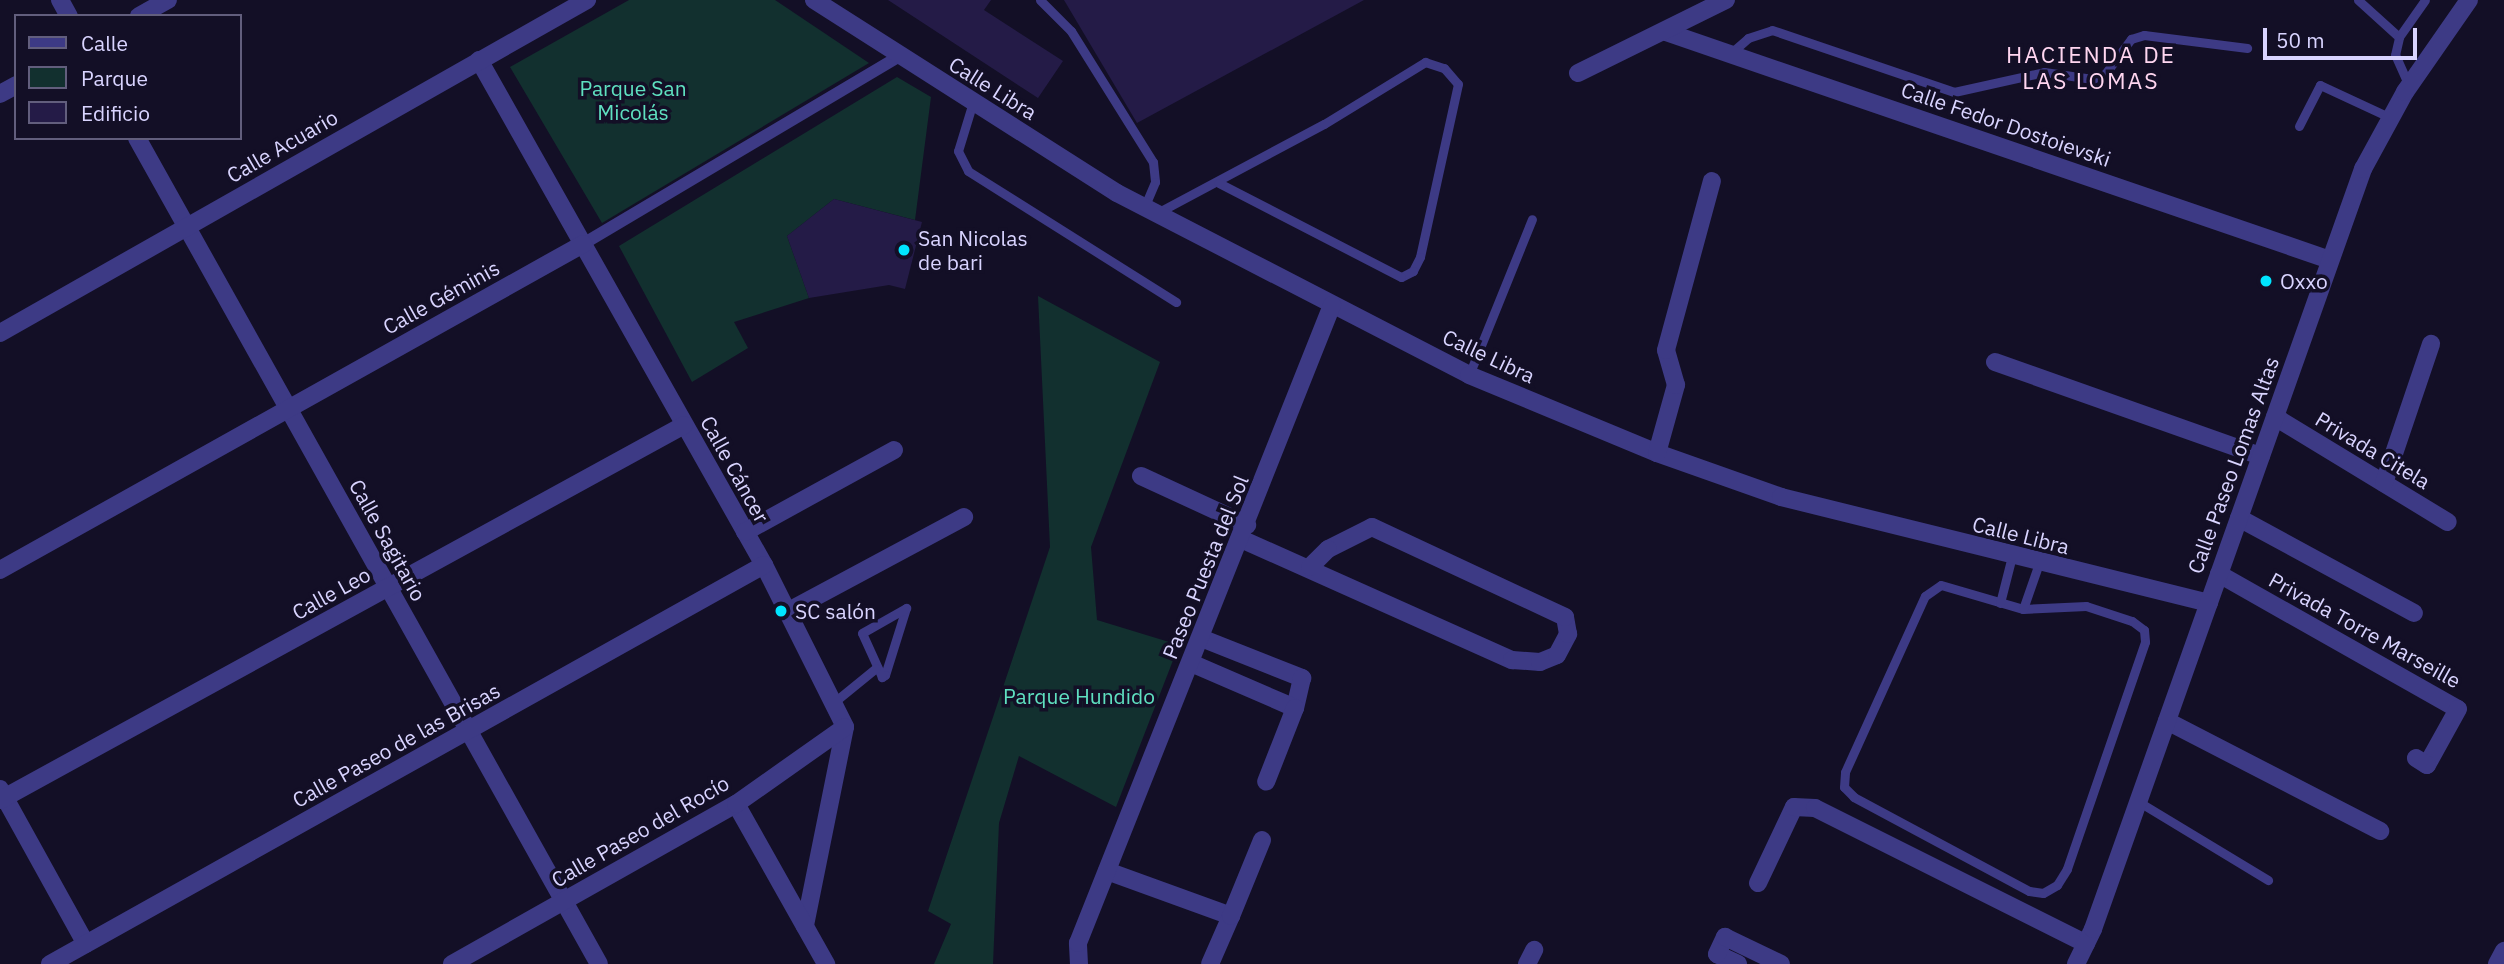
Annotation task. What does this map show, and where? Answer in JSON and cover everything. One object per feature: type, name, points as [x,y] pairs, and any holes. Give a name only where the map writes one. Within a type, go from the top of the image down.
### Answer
[{"type":"street","points":[[142,14],[167,0]]},
{"type":"street","name":"Calle Acuario","points":[[0,333],[587,0]]},
{"type":"street","name":"Calle Libra","points":[[814,0],[972,102],[1150,211],[1469,375],[1657,453],[1782,497],[2039,563],[2209,603]]},
{"type":"street","points":[[1578,73],[1666,32],[1726,0]]},
{"type":"street","name":"Calle Paseo Lomas Altas","points":[[2076,964],[2139,802],[2330,260],[2389,117],[2469,0]]},
{"type":"street","name":"Calle Fedor Dostoievski","points":[[1666,32],[2330,260]]},
{"type":"street","name":"Calle Géminis","points":[[0,570],[583,244],[900,56]]},
{"type":"street","name":"Calle Cáncer","points":[[479,60],[764,565],[845,727]]},
{"type":"street","name":"Calle Sagitario","points":[[138,140],[599,964]]},
{"type":"street","points":[[1657,453],[1675,385],[1667,350],[1712,181]]},
{"type":"street","name":"Paseo Puesta del Sol","points":[[1079,964],[1078,943],[1244,532],[1332,305]]},
{"type":"street","points":[[2384,483],[2431,344]]},
{"type":"street","points":[[1995,362],[2261,456]]},
{"type":"street","name":"Privada Citela","points":[[2275,417],[2448,522]]},
{"type":"street","name":"Calle Leo","points":[[2,796],[684,425]]},
{"type":"street","points":[[745,532],[894,450]]},
{"type":"street","points":[[1141,476],[1310,567],[1511,660],[1540,662],[1557,655],[1569,634],[1565,617],[1372,527],[1328,549],[1310,567]]},
{"type":"street","points":[[787,612],[964,516]]},
{"type":"street","name":"Privada Torre Marseille","points":[[2239,518],[2414,613]]},
{"type":"street","name":"Calle Paseo de las Brisas","points":[[50,964],[764,565]]},
{"type":"street","name":"Privada Torre Marseille","points":[[2219,574],[2458,709],[2427,765],[2416,758]]},
{"type":"street","points":[[1201,638],[1302,678],[1295,708],[1266,782]]},
{"type":"street","points":[[1191,663],[1295,708]]},
{"type":"street","points":[[2167,721],[2380,831]]},
{"type":"street","points":[[805,926],[845,727]]},
{"type":"street","name":"Calle Paseo del Rocío","points":[[452,964],[736,804],[845,727]]},
{"type":"street","points":[[2,796],[86,944]]},
{"type":"street","points":[[736,804],[826,964]]},
{"type":"street","points":[[1758,883],[1794,807],[1815,808],[2086,944]]},
{"type":"street","points":[[1210,964],[1262,840]]},
{"type":"street","points":[[1107,871],[1231,916]]},
{"type":"street","points":[[1738,964],[1717,954],[1725,937],[1781,964]]},
{"type":"street","points":[[2497,964],[2504,951]]},
{"type":"lane","points":[[1040,0],[1071,31],[1153,162],[1155,182],[1150,211]]},
{"type":"lane","points":[[2358,0],[2399,37]]},
{"type":"lane","points":[[2409,86],[2395,55],[2399,37],[2425,0]]},
{"type":"lane","points":[[1731,53],[1748,38],[1772,30],[1954,92],[2044,72],[2092,79],[2105,75],[2131,39],[2144,35],[2247,48]]},
{"type":"lane","points":[[1150,211],[1219,183],[1424,62],[1444,68],[1458,84],[1420,257],[1413,271],[1401,277],[1219,183]]},
{"type":"lane","points":[[2299,126],[2320,86],[2389,117]]},
{"type":"lane","points":[[972,102],[958,152],[968,172],[1176,302]]},
{"type":"lane","points":[[1469,375],[1532,219]]},
{"type":"lane","points":[[2000,603],[2012,556]]},
{"type":"lane","points":[[2023,609],[2039,563]]},
{"type":"lane","points":[[1941,585],[2000,603],[2023,609],[2086,606],[2132,621],[2144,630],[2145,642],[2067,869],[2057,885],[2043,892],[2029,891],[1854,797],[1844,787],[1845,772],[1932,587],[1941,585]]},
{"type":"lane","points":[[906,608],[884,677],[876,668],[863,632],[906,608]]},
{"type":"lane","points":[[833,703],[876,668]]},
{"type":"lane","points":[[2139,802],[2267,880]]},
{"type":"green space","name":"Parque San Micolás","points":[[629,0],[775,0],[869,63],[602,223],[510,67]]},
{"type":"green space","points":[[897,77],[931,97],[915,220],[834,199],[787,236],[809,298],[734,322],[748,348],[692,382],[619,246]]},
{"type":"green space","name":"Parque Hundido","points":[[1038,296],[1160,362],[1091,547],[1097,620],[1179,645],[1116,807],[1019,756],[999,823],[993,964],[934,964],[951,924],[928,911],[1050,547]]},
{"type":"building","points":[[888,0],[991,0],[984,10],[1063,61],[1038,98]]},
{"type":"building","points":[[1064,0],[1364,0],[1137,123]]},
{"type":"building","points":[[834,199],[922,222],[905,289],[889,285],[809,298],[787,236]]},
{"type":"place","name":"San Nicolas de bari","points":[[904,250]]},
{"type":"place","name":"Oxxo","points":[[2266,281]]},
{"type":"place","name":"SC salón","points":[[781,611]]},
{"type":"district","name":"HACIENDA DE LAS LOMAS","points":[[2091,67]]}]
